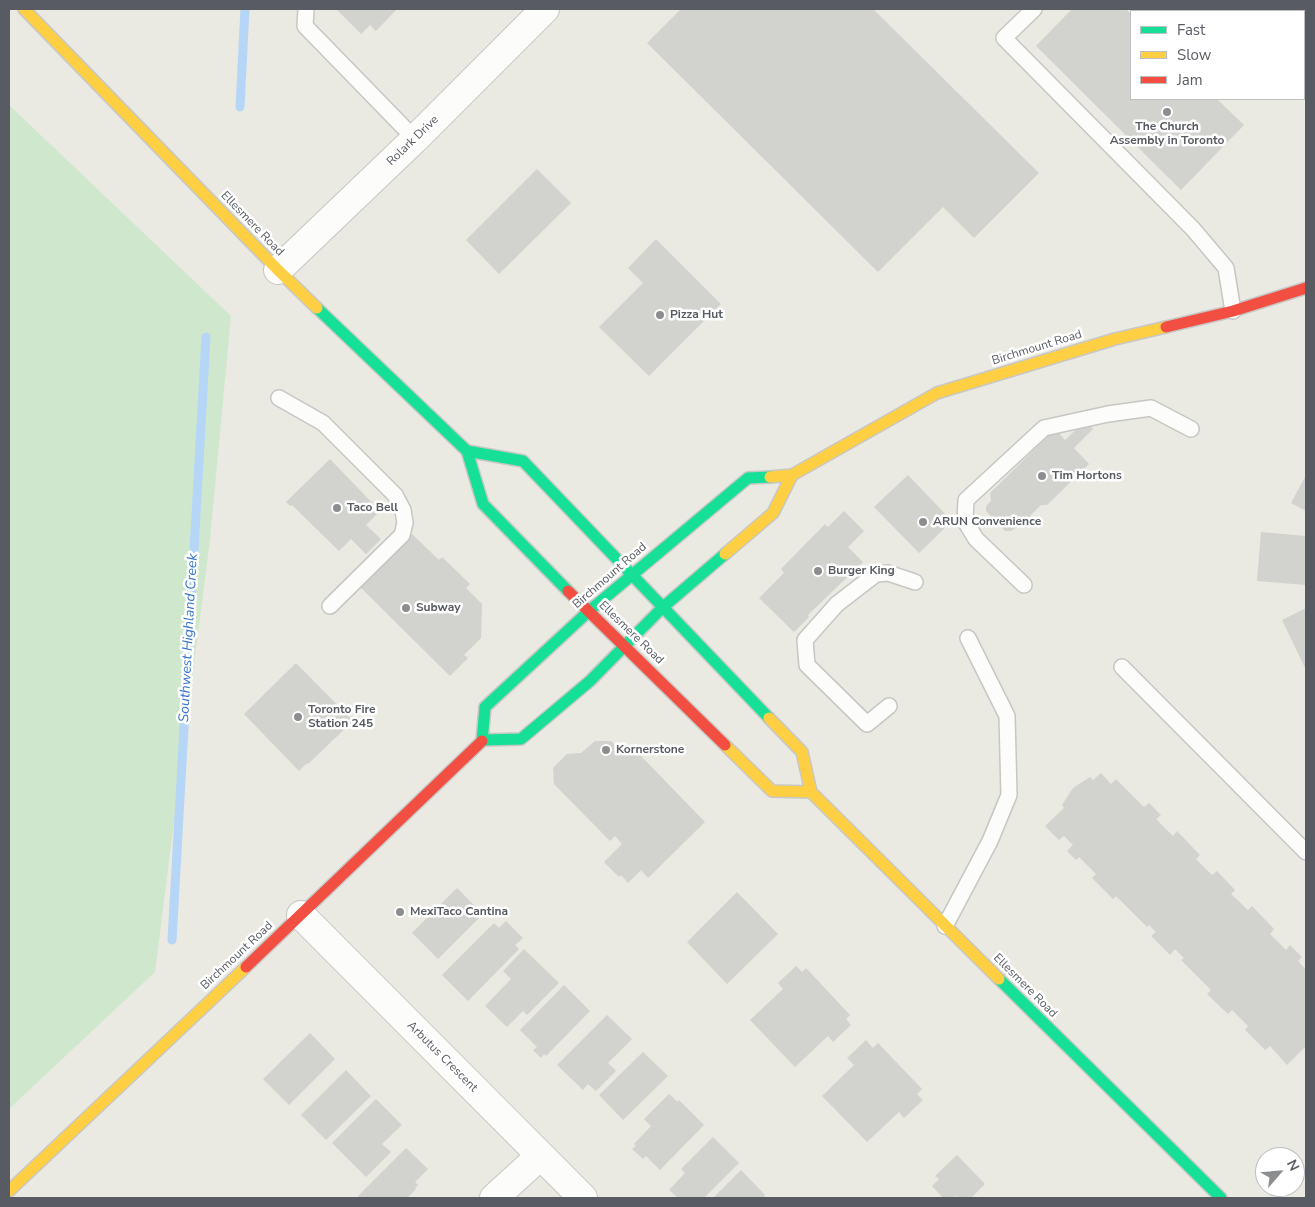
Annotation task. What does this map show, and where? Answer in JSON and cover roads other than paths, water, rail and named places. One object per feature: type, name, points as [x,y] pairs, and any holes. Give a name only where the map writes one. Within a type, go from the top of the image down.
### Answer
[{"type":"main road","name":"Ellesmere Road","points":[[24,9],[278,270],[467,451],[483,504],[589,611],[772,791],[811,792],[944,926],[1221,1198]]},
{"type":"main road","name":"Birchmount Road","points":[[9,1191],[483,740],[485,707],[589,611],[748,478],[792,475],[937,393],[1115,339],[1233,311],[1306,288]]},
{"type":"main road","points":[[467,451],[523,461],[802,752],[811,792]]},
{"type":"main road","points":[[483,740],[521,739],[590,681],[662,608],[773,513],[792,475]]},
{"type":"street","name":"Rolark Drive","points":[[278,270],[415,139],[545,9]]},
{"type":"street","name":"Arbutus Crescent","points":[[301,915],[583,1198]]},
{"type":"street","points":[[494,1198],[540,1156]]},
{"type":"lane","points":[[306,9],[305,26],[415,139]]},
{"type":"lane","points":[[1034,9],[1004,38],[1193,229],[1226,268],[1233,311]]},
{"type":"lane","points":[[279,398],[324,423],[395,495],[403,510],[405,523],[402,535],[330,606]]},
{"type":"lane","points":[[1024,585],[976,539],[965,521],[966,500],[1044,428],[1108,414],[1151,408],[1191,429]]},
{"type":"lane","points":[[889,706],[867,724],[807,665],[804,640],[837,604],[876,574],[888,573],[916,582]]},
{"type":"lane","points":[[944,926],[990,841],[1009,795],[1007,716],[968,638]]},
{"type":"lane","points":[[1122,667],[1305,848]]},
{"type":"waterway","name":"Southwest Highland Creek","points":[[240,107],[245,9]]},
{"type":"waterway","name":"Southwest Highland Creek","points":[[172,940],[206,337]]},
{"type":"place","name":"The Church Assembly in Toronto","points":[[1167,112]]},
{"type":"place","name":"Pizza Hut","points":[[660,315]]},
{"type":"place","name":"Tim Hortons","points":[[1042,476]]},
{"type":"place","name":"Taco Bell","points":[[337,508]]},
{"type":"place","name":"ARUN Convenience","points":[[923,522]]},
{"type":"place","name":"Burger King","points":[[818,571]]},
{"type":"place","name":"Subway","points":[[406,608]]},
{"type":"place","name":"Toronto Fire Station 245","points":[[298,717]]},
{"type":"place","name":"Kornerstone","points":[[606,750]]},
{"type":"place","name":"MexiTaco Cantina","points":[[400,912]]}]
